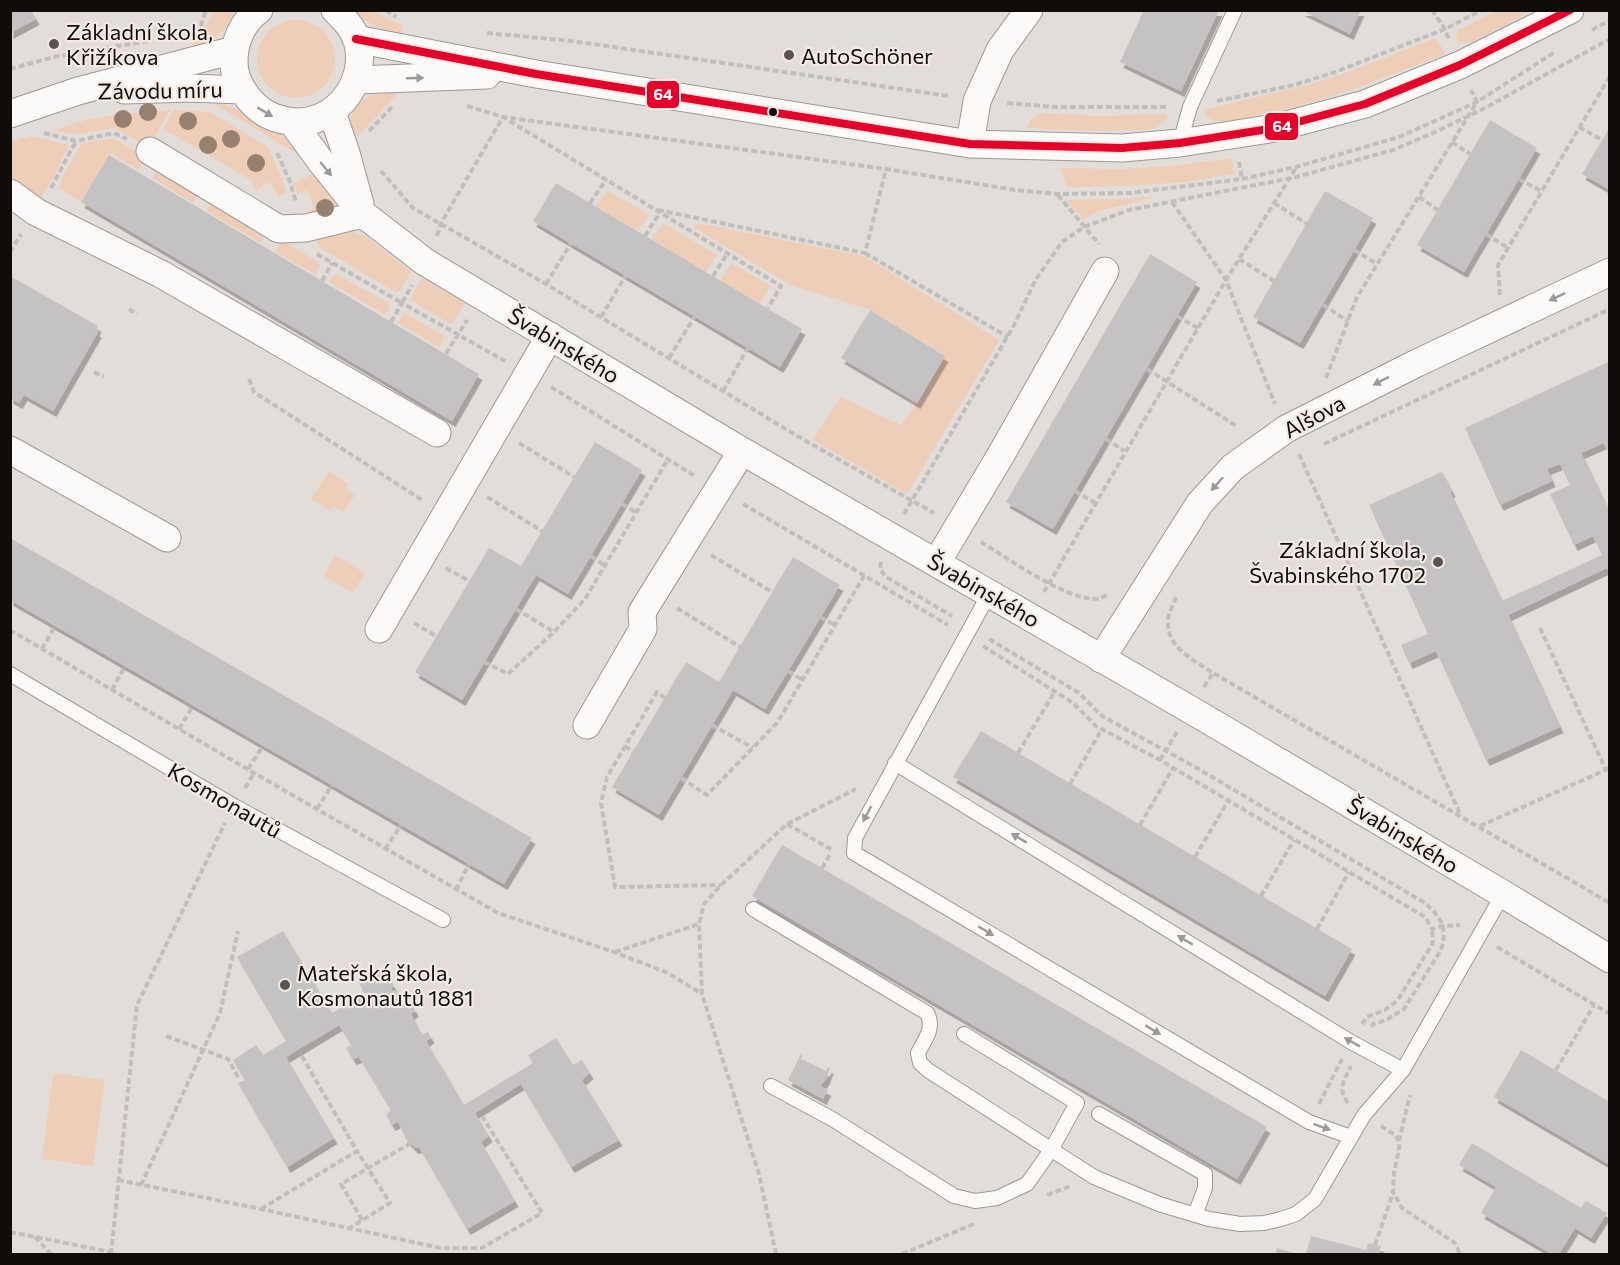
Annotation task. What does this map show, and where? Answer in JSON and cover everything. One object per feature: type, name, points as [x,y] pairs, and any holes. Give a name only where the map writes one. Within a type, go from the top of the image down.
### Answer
[{"type":"street","points":[[255,12],[241,30],[234,50],[234,70],[241,90],[255,106],[272,117],[292,122],[313,120],[332,112],[347,98],[357,80],[360,59],[356,39],[346,21],[335,10]]},
{"type":"street","points":[[970,144],[977,101],[1000,50],[1029,10]]},
{"type":"street","points":[[356,39],[536,74],[970,144],[1122,148],[1180,143],[1275,128],[1365,104],[1460,65],[1570,10]]},
{"type":"street","name":"Závodu míru","points":[[10,114],[78,91],[234,50]]},
{"type":"street","points":[[357,80],[536,74]]},
{"type":"street","name":"Závodu míru","points":[[78,91],[192,88],[241,90]]},
{"type":"street","points":[[141,146],[279,229],[306,228],[363,214],[332,112]]},
{"type":"street","name":"Švabinského","points":[[292,122],[363,214],[425,262],[742,450],[1191,710],[1610,959]]},
{"type":"street","points":[[10,193],[36,212],[161,274],[437,434]]},
{"type":"street","points":[[937,562],[1105,271]]},
{"type":"street","name":"Alšova","points":[[1101,659],[1200,503],[1233,466],[1286,429],[1417,363],[1610,272]]},
{"type":"street","points":[[379,629],[550,336]]},
{"type":"street","points":[[10,450],[167,538]]},
{"type":"street","points":[[587,725],[644,629],[642,612],[742,450]]},
{"type":"lane","points":[[1180,143],[1190,107],[1235,10]]},
{"type":"lane","points":[[989,594],[855,838],[854,853],[1309,1122],[1351,1137]]},
{"type":"lane","name":"Kosmonautů","points":[[10,674],[234,806],[443,920]]},
{"type":"lane","points":[[896,763],[1351,1042],[1403,1070]]},
{"type":"lane","points":[[753,909],[927,1013],[931,1021],[930,1030],[918,1053],[920,1064],[1051,1150],[1094,1177],[1159,1204],[1195,1215],[1240,1224],[1264,1223],[1296,1214],[1315,1199],[1365,1115],[1403,1070],[1503,894]]},
{"type":"lane","points":[[771,1086],[834,1120],[954,1196],[975,1201],[997,1198],[1027,1184],[1051,1150],[1077,1103],[964,1034]]},
{"type":"lane","points":[[1099,1114],[1205,1174],[1205,1188],[1195,1215]]},
{"type":"path","points":[[191,31],[201,25],[206,10]]},
{"type":"path","points":[[386,10],[403,21]]},
{"type":"path","points":[[1432,10],[1445,29]]},
{"type":"path","points":[[480,33],[572,41],[977,101],[1056,107],[1190,107],[1293,85],[1335,72],[1445,29],[1482,10]]},
{"type":"path","points":[[1590,31],[1610,20]]},
{"type":"path","points":[[10,69],[54,57],[155,40]]},
{"type":"path","points":[[466,105],[503,117],[886,169],[1015,190],[1057,194],[1131,194],[1242,179],[1296,167],[1399,137],[1477,102],[1561,48]]},
{"type":"path","points":[[1501,302],[1498,266],[1610,76]]},
{"type":"path","points":[[1323,384],[1357,297],[1477,102]]},
{"type":"path","points":[[364,136],[396,103]]},
{"type":"path","points":[[503,117],[781,286],[768,308]]},
{"type":"path","points":[[441,223],[503,117]]},
{"type":"path","points":[[1579,127],[1602,140]]},
{"type":"path","points":[[42,132],[76,141],[114,133],[141,146]]},
{"type":"path","points":[[57,177],[76,141]]},
{"type":"path","points":[[1452,142],[1470,154]]},
{"type":"path","points":[[375,164],[413,208],[546,284],[804,440],[1049,583],[1197,328],[1296,167]]},
{"type":"path","points":[[866,253],[886,169]]},
{"type":"path","points":[[1519,179],[1541,192]]},
{"type":"path","points":[[590,203],[606,180]]},
{"type":"path","points":[[1057,194],[1112,259],[1105,271]]},
{"type":"path","points":[[1419,197],[1438,210]]},
{"type":"path","points":[[1172,202],[1226,280],[1286,429],[1460,815]]},
{"type":"path","points":[[1274,203],[1307,224]]},
{"type":"path","points":[[654,210],[866,253],[1008,337]]},
{"type":"path","points":[[645,236],[659,213]]},
{"type":"path","points":[[1486,234],[1508,248]]},
{"type":"path","points":[[546,284],[571,243]]},
{"type":"path","points":[[1354,250],[1377,264]]},
{"type":"path","points":[[315,253],[528,373],[718,490],[966,636],[1073,703],[1096,726],[1173,768],[1425,917],[1432,929],[1433,943],[1397,1001],[1385,1010],[1367,1017],[1351,1042],[1309,1122]]},
{"type":"path","points":[[714,276],[727,254]]},
{"type":"path","points":[[1239,259],[1274,281]]},
{"type":"path","points":[[322,281],[332,263]]},
{"type":"path","points":[[601,317],[626,275]]},
{"type":"path","points":[[391,322],[417,276]]},
{"type":"path","points":[[446,354],[482,296]]},
{"type":"path","points":[[1323,305],[1348,321]]},
{"type":"path","points":[[129,309],[137,314]]},
{"type":"path","points":[[1320,446],[1610,309]]},
{"type":"path","points":[[669,358],[695,316]]},
{"type":"path","points":[[1177,316],[1197,328]]},
{"type":"path","points":[[723,391],[748,348]]},
{"type":"path","points":[[1147,369],[1238,427]]},
{"type":"path","points":[[94,372],[104,378]]},
{"type":"path","points":[[249,379],[255,392],[446,515]]},
{"type":"path","points":[[496,428],[574,477]]},
{"type":"path","points":[[1106,439],[1124,451]]},
{"type":"path","points":[[1299,456],[1310,451]]},
{"type":"path","points":[[484,662],[508,674],[585,600],[668,459]]},
{"type":"path","points":[[464,483],[542,531]]},
{"type":"path","points":[[1075,491],[1095,503]]},
{"type":"path","points":[[622,504],[637,513]]},
{"type":"path","points":[[687,540],[772,592]]},
{"type":"path","points":[[591,556],[605,566]]},
{"type":"path","points":[[681,778],[707,795],[777,723],[864,576]]},
{"type":"path","points":[[653,593],[740,647]]},
{"type":"path","points":[[1176,597],[1169,616],[1168,633],[1179,650],[1610,903]]},
{"type":"path","points":[[516,609],[554,632]]},
{"type":"path","points":[[820,616],[834,625]]},
{"type":"path","points":[[42,649],[55,626]]},
{"type":"path","points":[[1479,826],[1608,769],[1540,628]]},
{"type":"path","points":[[10,630],[498,913],[614,952],[668,973],[702,994]]},
{"type":"path","points":[[112,690],[125,666]]},
{"type":"path","points":[[788,671],[803,680]]},
{"type":"path","points":[[665,698],[657,692],[608,777],[601,802],[615,887],[721,885]]},
{"type":"path","points":[[1018,753],[1055,692]]},
{"type":"path","points":[[179,729],[193,706]]},
{"type":"path","points":[[712,725],[753,748]]},
{"type":"path","points":[[1070,783],[1102,729]]},
{"type":"path","points":[[248,769],[263,746]]},
{"type":"path","points":[[625,746],[633,752]]},
{"type":"path","points":[[1140,825],[1173,768]]},
{"type":"path","points":[[10,1232],[111,1253],[137,1005],[234,806],[254,773]]},
{"type":"path","points":[[317,809],[332,785]]},
{"type":"path","points":[[776,1254],[759,1174],[702,994],[699,924],[704,904],[721,885],[787,824],[858,788]]},
{"type":"path","points":[[1195,857],[1228,801]]},
{"type":"path","points":[[385,849],[401,825]]},
{"type":"path","points":[[1261,896],[1294,840]]},
{"type":"path","points":[[456,890],[469,864]]},
{"type":"path","points":[[1317,929],[1348,872]]},
{"type":"path","points":[[614,952],[699,924]]},
{"type":"path","points":[[1432,929],[1459,924],[1610,1014]]},
{"type":"path","points":[[141,1185],[220,1013],[238,931]]},
{"type":"path","points":[[1556,1070],[1594,1005]]},
{"type":"path","points":[[166,1036],[228,1059],[239,1078]]},
{"type":"path","points":[[300,1053],[390,1203],[348,1228]]},
{"type":"path","points":[[1376,1245],[1393,1192],[1399,1141],[1412,1088]]},
{"type":"path","points":[[1365,1115],[1395,1135],[1399,1141]]},
{"type":"path","points":[[118,1180],[440,1248],[482,1248],[542,1213],[482,1116]]},
{"type":"path","points":[[362,1220],[341,1184],[411,1143]]},
{"type":"path","points":[[261,1209],[357,1151]]},
{"type":"path","points":[[1393,1192],[1402,1208],[1455,1243],[1460,1254]]},
{"type":"path","points":[[34,1237],[51,1254]]},
{"type":"shaded area","points":[[213,10],[234,11],[224,30],[207,41],[193,46],[191,35],[205,25]]},
{"type":"shaded area","points":[[353,11],[373,11],[402,25],[400,38],[374,26]]},
{"type":"shaded area","points":[[1495,11],[1530,11],[1468,43],[1458,41],[1456,37],[1458,31]]},
{"type":"shaded area","points":[[296,20],[311,23],[323,32],[332,44],[335,59],[332,74],[323,86],[311,95],[296,98],[281,95],[269,86],[260,74],[257,59],[260,44],[269,32],[281,23]]},
{"type":"shaded area","points":[[1435,38],[1445,54],[1357,88],[1302,105],[1228,122],[1213,121],[1204,112],[1208,109],[1311,84],[1354,70]]},
{"type":"shaded area","points":[[396,91],[396,95],[356,139],[352,140],[351,117],[359,103],[374,95]]},
{"type":"shaded area","points":[[211,100],[236,109],[287,138],[305,154],[305,159],[215,104],[205,101]]},
{"type":"shaded area","points":[[170,110],[148,148],[115,128],[76,134],[56,129],[85,120],[119,114]]},
{"type":"shaded area","points":[[174,110],[210,112],[269,148],[287,193],[279,197],[270,182],[257,190],[263,205],[251,180],[163,129]]},
{"type":"shaded area","points":[[1042,113],[1095,116],[1166,114],[1168,118],[1155,128],[1144,130],[1090,131],[1027,128],[1033,118]]},
{"type":"shaded area","points":[[30,136],[69,145],[38,203],[11,183],[11,142]]},
{"type":"shaded area","points":[[113,138],[146,157],[139,170],[110,153],[81,202],[58,188],[82,143]]},
{"type":"shaded area","points":[[1232,158],[1234,174],[1185,182],[1129,186],[1067,187],[1060,168],[1122,169]]},
{"type":"shaded area","points":[[158,169],[198,194],[193,203],[152,178]]},
{"type":"shaded area","points":[[316,173],[335,203],[335,210],[310,215],[309,210],[314,208],[307,190],[297,194],[293,183]]},
{"type":"shaded area","points":[[607,190],[649,215],[638,231],[596,207]]},
{"type":"shaded area","points":[[1159,196],[1099,211],[1083,219],[1066,200],[1122,199]]},
{"type":"shaded area","points":[[211,201],[266,232],[261,243],[206,211]]},
{"type":"shaded area","points":[[663,223],[717,255],[706,272],[651,240]]},
{"type":"shaded area","points":[[698,223],[864,256],[999,340],[907,494],[813,440],[840,397],[901,425],[917,403],[945,355],[870,310],[791,285],[694,228]]},
{"type":"shaded area","points":[[339,231],[360,234],[412,271],[400,291],[395,292],[319,247],[317,241],[322,236]]},
{"type":"shaded area","points":[[281,242],[285,242],[318,262],[320,265],[316,275],[275,252]]},
{"type":"shaded area","points":[[731,263],[771,286],[760,304],[720,281]]},
{"type":"shaded area","points":[[335,273],[388,303],[390,307],[385,315],[329,282]]},
{"type":"shaded area","points":[[422,278],[465,303],[453,323],[450,324],[410,300]]},
{"type":"shaded area","points":[[404,313],[443,335],[444,339],[439,347],[398,323]]},
{"type":"shaded area","points":[[329,471],[348,484],[345,489],[355,495],[344,512],[334,506],[331,511],[311,499]]},
{"type":"shaded area","points":[[335,555],[365,573],[353,592],[323,576]]},
{"type":"shaded area","points":[[53,1073],[105,1080],[93,1166],[42,1159]]},
{"type":"building","points":[[10,10],[31,10],[36,19],[10,33]]},
{"type":"building","points":[[1144,10],[1219,10],[1181,91],[1120,62]]},
{"type":"building","points":[[1301,10],[1361,10],[1350,34]]},
{"type":"building","points":[[1490,120],[1537,148],[1464,272],[1417,245]]},
{"type":"building","points":[[1610,127],[1610,190],[1582,174]]},
{"type":"building","points":[[109,155],[479,374],[452,421],[81,202]]},
{"type":"building","points":[[556,183],[802,329],[780,367],[533,221]]},
{"type":"building","points":[[1325,191],[1373,218],[1300,343],[1253,317]]},
{"type":"building","points":[[1150,254],[1197,282],[1053,529],[1006,502]]},
{"type":"building","points":[[10,276],[98,326],[96,330],[98,332],[53,411],[24,395],[19,403],[10,398]]},
{"type":"building","points":[[870,310],[945,356],[917,403],[841,358]]},
{"type":"building","name":"Základní škola, Švabinského 1702","points":[[1610,361],[1610,456],[1604,443],[1581,453],[1610,513],[1610,574],[1607,568],[1508,615],[1560,727],[1486,760],[1436,651],[1409,663],[1401,645],[1428,634],[1369,505],[1442,472],[1502,601],[1602,555],[1593,536],[1574,545],[1550,494],[1570,485],[1560,464],[1547,469],[1552,481],[1500,505],[1465,428]]},
{"type":"building","points":[[595,442],[642,470],[568,594],[536,575],[462,700],[415,672],[489,548],[521,566]]},
{"type":"building","points":[[10,538],[532,838],[504,884],[10,600]]},
{"type":"building","points":[[793,557],[840,585],[765,709],[733,690],[659,815],[612,787],[686,662],[719,682]]},
{"type":"building","points":[[981,731],[1352,949],[1325,996],[953,777]]},
{"type":"building","points":[[782,845],[1267,1127],[1237,1179],[752,896]]},
{"type":"building","points":[[283,931],[332,1013],[366,994],[359,984],[380,971],[387,981],[391,981],[394,986],[391,988],[392,991],[395,990],[406,1006],[413,1006],[415,1011],[411,1014],[421,1035],[428,1032],[431,1037],[426,1041],[464,1105],[533,1063],[528,1055],[556,1038],[573,1065],[582,1060],[590,1073],[582,1080],[619,1140],[571,1167],[521,1084],[475,1113],[489,1136],[481,1142],[515,1201],[467,1229],[419,1147],[415,1148],[406,1139],[398,1122],[392,1125],[386,1115],[391,1110],[359,1057],[353,1059],[346,1048],[352,1045],[339,1025],[286,1057],[334,1138],[287,1167],[238,1083],[245,1080],[233,1060],[256,1045],[263,1055],[286,1041],[237,957]]},
{"type":"building","points":[[1521,1050],[1610,1102],[1610,1165],[1494,1097]]},
{"type":"building","points":[[801,1054],[801,1059],[826,1071],[828,1067],[830,1068],[826,1079],[820,1086],[828,1090],[823,1099],[788,1080]]},
{"type":"building","points":[[1472,1143],[1581,1208],[1586,1201],[1607,1213],[1591,1238],[1575,1228],[1559,1254],[1552,1254],[1481,1213],[1496,1187],[1459,1165]]},
{"type":"building","points":[[1311,1236],[1366,1250],[1368,1243],[1381,1246],[1379,1254],[1306,1254]]},
{"type":"building","points":[[1277,1248],[1297,1254],[1276,1254]]},
{"type":"transit line","name":"64","points":[[356,39],[536,74],[970,144],[1122,148],[1180,143],[1275,128],[1365,104],[1460,65],[1570,10]]},
{"type":"place","name":"Základní škola, Křižíkova","points":[[54,44]]},
{"type":"place","name":"AutoSchöner","points":[[789,55]]},
{"type":"place","name":"Základní škola, Švabinského 1702","points":[[1438,562]]},
{"type":"place","name":"Mateřská škola, Kosmonautů 1881","points":[[285,985]]}]
